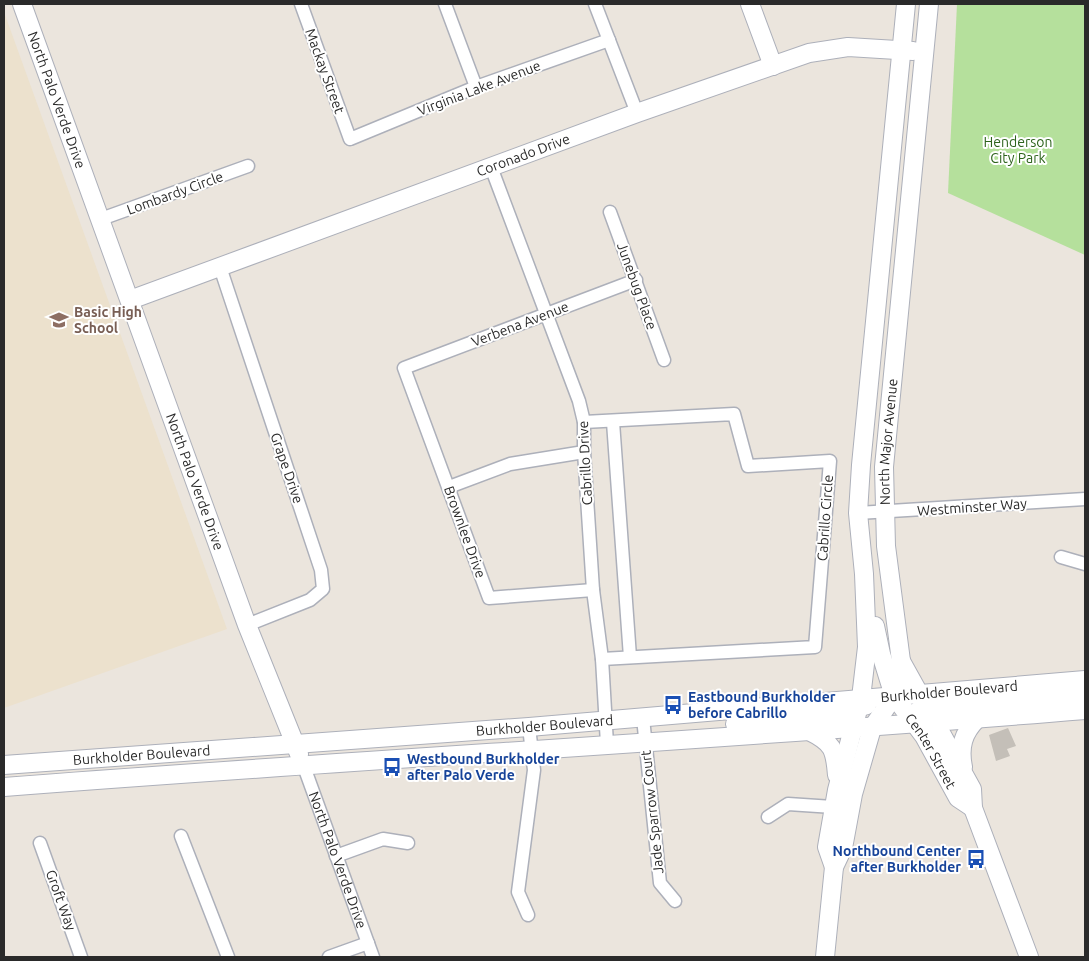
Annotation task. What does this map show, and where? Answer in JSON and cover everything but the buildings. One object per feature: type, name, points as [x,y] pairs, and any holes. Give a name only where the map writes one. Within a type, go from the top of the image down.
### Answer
[{"type":"street","name":"North Palo Verde Drive","points":[[22,4],[247,625],[294,744],[304,764],[373,957]]},
{"type":"street","name":"Mackay Street","points":[[301,4],[350,139]]},
{"type":"street","points":[[445,4],[476,87]]},
{"type":"street","points":[[595,4],[637,113]]},
{"type":"street","points":[[750,4],[773,66]]},
{"type":"street","name":"North Major Avenue","points":[[834,867],[827,848],[833,807],[860,703],[867,647],[864,574],[858,513],[861,465],[906,4]]},
{"type":"street","name":"North Major Avenue","points":[[825,957],[834,867],[843,848],[852,794],[876,721],[894,696],[901,661],[889,574],[884,512],[884,467],[912,196],[929,4]]},
{"type":"street","name":"Virginia Lake Avenue","points":[[350,139],[476,87],[609,40]]},
{"type":"street","name":"Coronado Drive","points":[[130,300],[637,113],[809,53],[848,47],[924,52]]},
{"type":"street","name":"Lombardy Circle","points":[[101,219],[248,166]]},
{"type":"street","name":"Cabrillo Drive","points":[[491,167],[546,313],[584,422],[584,452],[593,590],[602,659],[606,744]]},
{"type":"street","points":[[889,190],[912,196]]},
{"type":"street","name":"Junebug Place","points":[[610,212],[664,360]]},
{"type":"street","name":"Grape Drive","points":[[220,267],[321,570],[323,589],[310,600],[247,625]]},
{"type":"street","name":"Verbena Avenue","points":[[404,368],[636,280]]},
{"type":"street","name":"Brownlee Drive","points":[[404,368],[489,598],[593,590]]},
{"type":"street","name":"Cabrillo Circle","points":[[584,422],[613,422],[734,414],[748,466],[830,461],[815,647],[602,659]]},
{"type":"street","points":[[613,422],[630,657]]},
{"type":"street","points":[[449,488],[510,464],[584,452]]},
{"type":"street","name":"Westminster Way","points":[[858,513],[1085,499]]},
{"type":"street","points":[[1061,557],[1085,564]]},
{"type":"street","name":"Center Street","points":[[864,574],[880,654],[894,696],[911,718],[958,798],[973,808]]},
{"type":"street","name":"Center Street","points":[[901,661],[972,790],[973,808],[1029,957]]},
{"type":"street","name":"Burkholder Boulevard","points":[[4,765],[860,703],[918,693],[1085,680]]},
{"type":"street","points":[[932,716],[1085,693]]},
{"type":"street","points":[[687,738],[716,725],[829,716],[860,703]]},
{"type":"street","name":"Burkholder Boulevard","points":[[4,787],[304,764],[687,738],[853,729],[876,721],[932,716],[977,719],[1085,710]]},
{"type":"street","name":"Jade Sparrow Court","points":[[643,718],[660,882],[675,901]]},
{"type":"street","points":[[965,775],[961,755],[962,742],[968,728],[977,719]]},
{"type":"street","points":[[528,915],[518,892],[534,770],[529,727]]},
{"type":"street","points":[[809,731],[826,739],[832,748],[836,760],[838,785]]},
{"type":"street","points":[[768,817],[788,804],[833,807]]},
{"type":"street","points":[[181,836],[228,957]]},
{"type":"street","points":[[336,856],[383,839],[408,843]]},
{"type":"street","name":"Groft Way","points":[[40,843],[81,957]]},
{"type":"street","points":[[329,957],[368,943]]},
{"type":"shaded area","name":"Basic High School","points":[[4,12],[227,629],[4,708]]},
{"type":"green space","name":"Henderson City Park","points":[[957,4],[1085,4],[1085,255],[948,193]]},
{"type":"place","name":"Basic High School","points":[[59,320]]},
{"type":"place","name":"Eastbound Burkholder before Cabrillo","points":[[673,705]]},
{"type":"place","name":"Westbound Burkholder after Palo Verde","points":[[392,767]]},
{"type":"place","name":"Northbound Center after Burkholder","points":[[976,859]]}]
